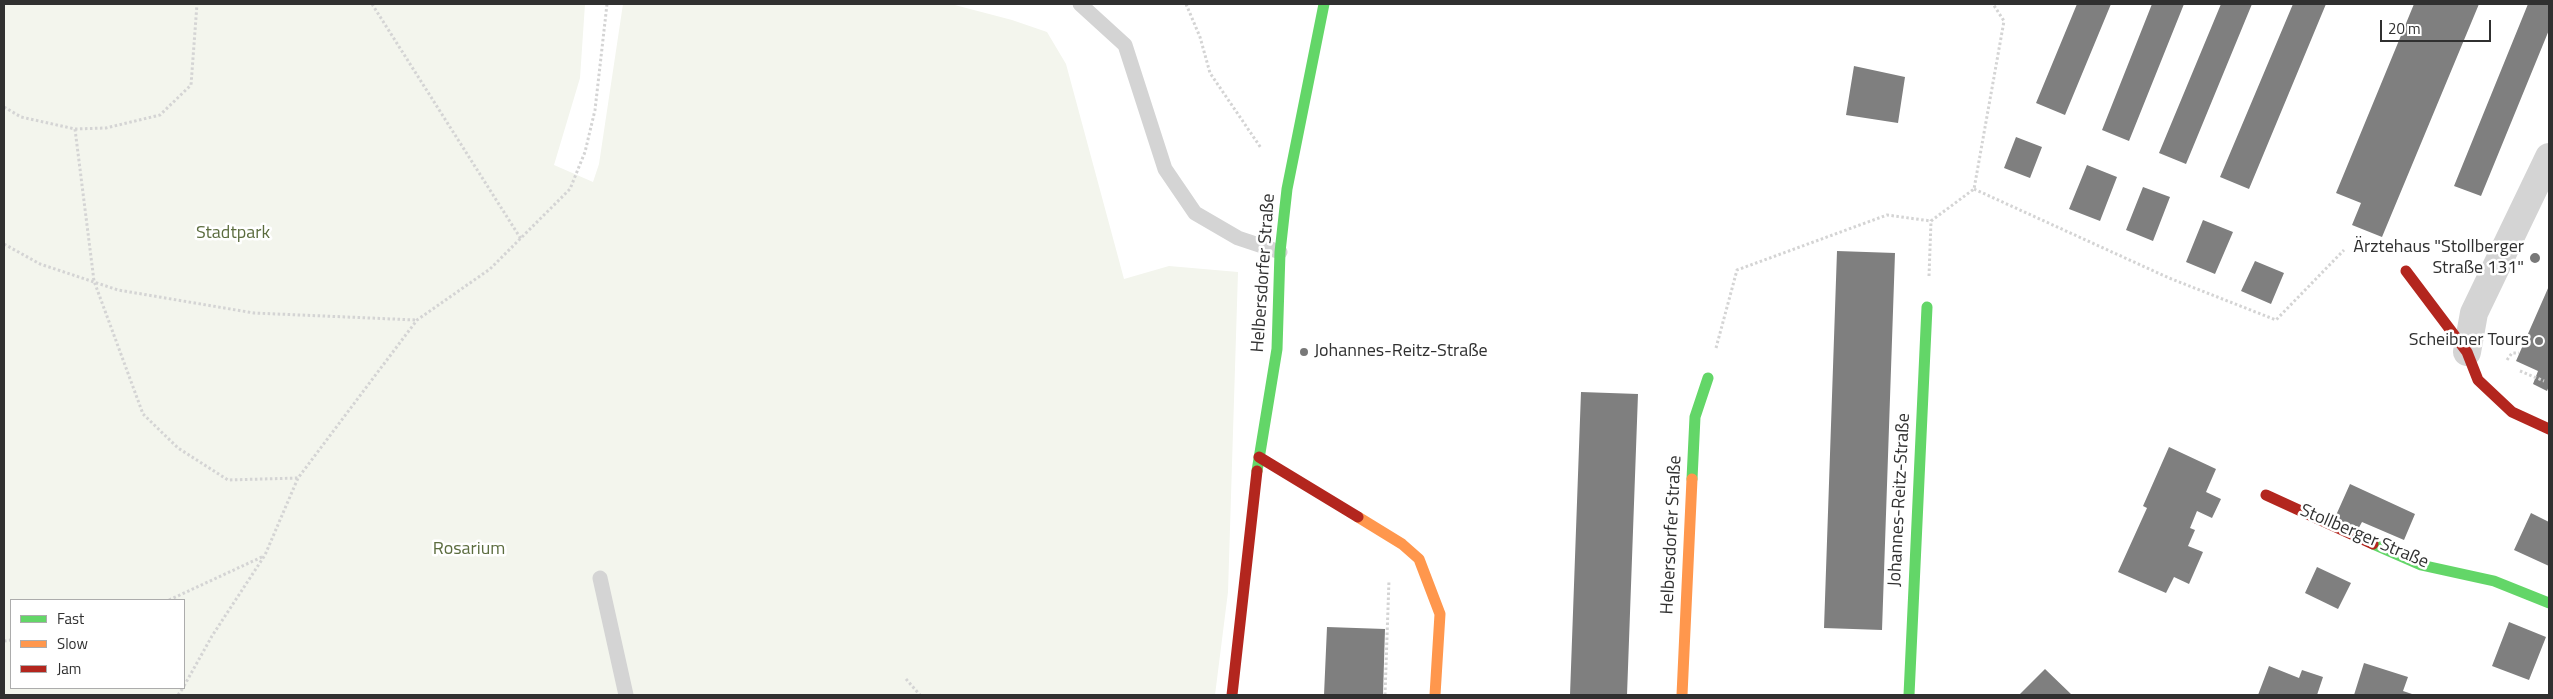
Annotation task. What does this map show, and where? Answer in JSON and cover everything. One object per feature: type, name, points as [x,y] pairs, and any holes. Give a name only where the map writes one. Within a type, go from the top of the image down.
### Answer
[{"type":"street","name":"Helbersdorfer Straße","points":[[1232,695],[1259,457],[1277,349],[1280,252],[1287,189],[1324,4]]},
{"type":"street","points":[[2467,352],[2474,313],[2549,157]]},
{"type":"street","points":[[2406,271],[2467,352],[2478,380],[2512,412],[2549,430]]},
{"type":"street","name":"Johannes-Reitz-Straße","points":[[1909,695],[1927,307]]},
{"type":"street","name":"Helbersdorfer Straße","points":[[1682,695],[1695,417],[1708,378]]},
{"type":"street","points":[[1259,457],[1402,544],[1419,559],[1440,614],[1435,695]]},
{"type":"street","name":"Stollberger Straße","points":[[2266,495],[2421,565],[2494,581],[2549,603]]},
{"type":"lane","points":[[1080,4],[1125,45],[1165,169],[1195,213],[1238,238],[1280,252]]},
{"type":"lane","points":[[600,578],[626,695]]},
{"type":"path","points":[[4,107],[21,117],[75,129],[106,128],[160,116],[191,85],[197,4]]},
{"type":"path","points":[[372,4],[521,239]]},
{"type":"path","points":[[185,683],[212,636],[265,555],[298,478],[417,320],[490,269],[570,189],[584,152],[595,110],[607,4]]},
{"type":"path","points":[[1186,4],[1200,37],[1210,73],[1287,189]]},
{"type":"path","points":[[1708,378],[1737,270],[1887,215],[1931,221],[1974,189],[2004,21],[1993,4]]},
{"type":"path","points":[[75,129],[94,281],[143,414],[178,448],[228,480],[298,478]]},
{"type":"path","points":[[1974,189],[2169,278],[2276,320],[2344,250]]},
{"type":"path","points":[[1927,307],[1931,221]]},
{"type":"path","points":[[4,244],[40,264],[118,290],[254,313],[417,320]]},
{"type":"path","points":[[2507,361],[2512,353],[2520,354]]},
{"type":"path","points":[[1385,695],[1384,681],[1390,578],[1402,544]]},
{"type":"path","points":[[171,599],[265,555]]},
{"type":"path","points":[[906,680],[920,695]]},
{"type":"green space","points":[[4,4],[585,4],[580,78],[554,165],[593,182],[599,164],[623,4],[951,4],[1012,20],[1047,32],[1066,64],[1124,279],[1169,266],[1238,272],[1228,592],[1215,695],[4,695]]},
{"type":"building","points":[[2077,4],[2111,4],[2065,115],[2036,103]]},
{"type":"building","points":[[2152,4],[2184,4],[2129,141],[2102,130]]},
{"type":"building","points":[[2221,4],[2252,4],[2186,164],[2159,153]]},
{"type":"building","points":[[2293,4],[2326,4],[2249,189],[2220,177]]},
{"type":"building","points":[[2414,4],[2479,4],[2382,237],[2352,225],[2361,203],[2336,193]]},
{"type":"building","points":[[2528,4],[2549,4],[2549,30],[2481,196],[2454,186]]},
{"type":"building","points":[[1854,66],[1905,77],[1898,123],[1846,115]]},
{"type":"building","points":[[2016,137],[2042,147],[2030,178],[2004,168]]},
{"type":"building","points":[[2087,165],[2117,177],[2100,221],[2069,209]]},
{"type":"building","points":[[2143,187],[2170,197],[2153,241],[2126,230]]},
{"type":"building","points":[[2203,220],[2233,232],[2215,274],[2186,262]]},
{"type":"building","points":[[1837,251],[1895,253],[1882,630],[1824,628]]},
{"type":"building","points":[[2255,261],[2284,273],[2271,304],[2241,291]]},
{"type":"building","points":[[2549,286],[2549,386],[2547,391],[2533,384],[2538,371],[2516,361]]},
{"type":"building","points":[[1581,392],[1638,394],[1627,695],[1570,695]]},
{"type":"building","points":[[2169,447],[2216,469],[2206,492],[2221,499],[2212,518],[2197,511],[2190,528],[2195,530],[2188,546],[2203,552],[2189,584],[2174,577],[2166,593],[2118,572],[2147,508],[2143,506]]},
{"type":"building","points":[[2350,484],[2415,514],[2404,540],[2362,522],[2356,533],[2333,522]]},
{"type":"building","points":[[2531,513],[2549,522],[2549,566],[2514,550]]},
{"type":"building","points":[[2317,567],[2351,583],[2338,609],[2305,593]]},
{"type":"building","points":[[2509,622],[2546,637],[2529,680],[2492,666]]},
{"type":"building","points":[[1327,627],[1385,629],[1383,695],[1324,695]]},
{"type":"building","points":[[2364,663],[2408,677],[2403,691],[2415,695],[2354,695]]},
{"type":"building","points":[[2269,666],[2299,678],[2302,670],[2323,677],[2317,695],[2258,695]]},
{"type":"building","points":[[2045,669],[2072,695],[2019,695]]},
{"type":"traffic: fast","points":[[1257,471],[1277,349],[1280,252],[1287,189],[1324,4]]},
{"type":"traffic: fast","points":[[1909,695],[1927,307]]},
{"type":"traffic: fast","points":[[1692,479],[1695,417],[1708,378]]},
{"type":"traffic: fast","points":[[2373,544],[2421,565],[2494,581],[2549,603]]},
{"type":"traffic: slow","points":[[1682,695],[1692,479]]},
{"type":"traffic: slow","points":[[1358,517],[1402,544],[1419,559],[1440,614],[1435,695]]},
{"type":"traffic: jam","points":[[2406,271],[2467,352],[2478,380],[2512,412],[2549,429]]},
{"type":"traffic: jam","points":[[1259,457],[1358,517]]},
{"type":"traffic: jam","points":[[1232,695],[1257,471]]},
{"type":"traffic: jam","points":[[2266,495],[2373,544]]},
{"type":"place","name":"Ärztehaus \"Stollberger Straße 131\"","points":[[2535,258]]},
{"type":"place","name":"Scheibner Tours","points":[[2539,341]]},
{"type":"place","name":"Johannes-Reitz-Straße","points":[[1304,352]]},
{"type":"park label","name":"Stadtpark","points":[[233,234]]},
{"type":"park label","name":"Rosarium","points":[[469,550]]}]
